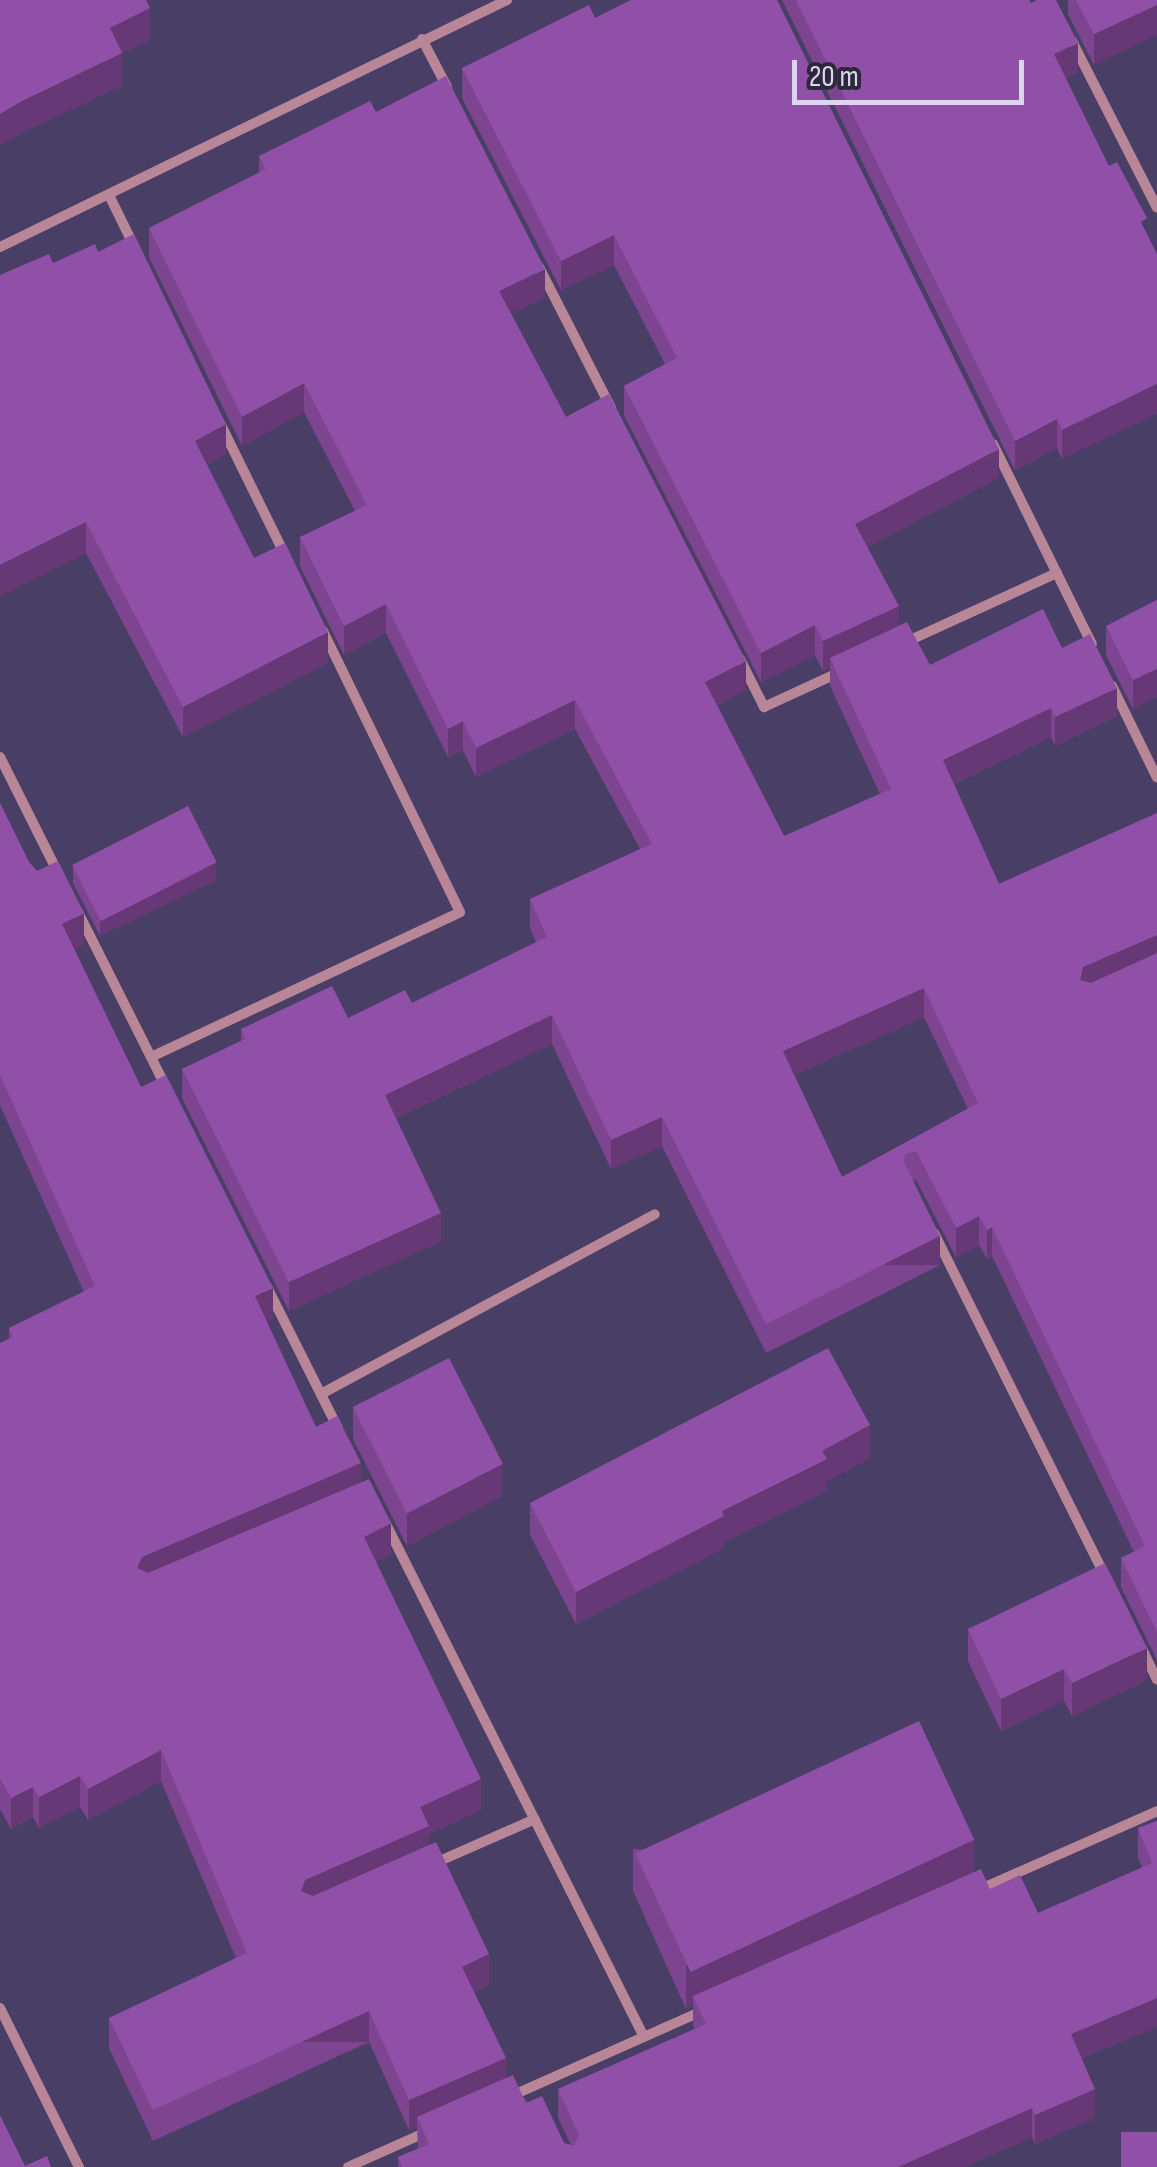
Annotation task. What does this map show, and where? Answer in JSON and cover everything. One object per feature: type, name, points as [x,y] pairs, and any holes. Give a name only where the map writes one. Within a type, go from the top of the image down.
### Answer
[{"type":"street","points":[[0,247],[506,0]]},
{"type":"street","points":[[1069,35],[1157,208]]},
{"type":"street","points":[[422,39],[449,92]]},
{"type":"street","points":[[108,195],[144,267]]},
{"type":"street","points":[[530,250],[620,426]]},
{"type":"street","points":[[214,410],[293,572]]},
{"type":"street","points":[[986,430],[1099,658]]},
{"type":"street","points":[[885,652],[1057,573]]},
{"type":"street","points":[[151,1056],[460,912],[320,625]]},
{"type":"street","points":[[738,654],[764,707],[850,668]]},
{"type":"street","points":[[1107,676],[1157,778]]},
{"type":"street","points":[[0,756],[62,880]]},
{"type":"street","points":[[71,898],[178,1110]]},
{"type":"street","points":[[321,1394],[655,1214]]},
{"type":"street","points":[[929,1223],[1113,1592]]},
{"type":"street","points":[[258,1270],[347,1446]]},
{"type":"street","points":[[382,1516],[644,2036]]},
{"type":"street","points":[[1140,1645],[1157,1680]]},
{"type":"street","points":[[956,1900],[1157,1811]]},
{"type":"street","points":[[430,1865],[535,1819]]},
{"type":"street","points":[[500,2100],[718,2004]]},
{"type":"street","points":[[0,2008],[80,2167]]},
{"type":"street","points":[[534,2086],[541,2102]]},
{"type":"street","points":[[348,2167],[449,2122]]},
{"type":"building","points":[[0,0],[146,0],[150,8],[110,28],[122,53],[0,114]]},
{"type":"building","points":[[631,0],[777,0],[999,449],[855,524],[899,606],[823,641],[815,625],[761,653],[624,386],[677,358],[614,235],[561,261],[462,68],[589,5],[595,18]]},
{"type":"building","points":[[796,0],[1056,0],[1078,43],[1054,54],[1109,166],[1117,162],[1147,218],[1141,222],[1157,254],[1157,384],[1062,430],[1057,419],[1015,441]]},
{"type":"building","points":[[1076,0],[1157,0],[1157,5],[1094,34]]},
{"type":"building","points":[[446,76],[545,269],[499,291],[566,417],[609,394],[746,661],[705,682],[784,836],[891,789],[830,658],[907,622],[930,665],[1043,609],[1062,648],[1090,634],[1117,688],[1055,717],[1051,708],[943,760],[999,884],[1157,813],[1157,935],[1083,967],[1080,980],[1091,983],[1157,953],[1157,1632],[1121,1558],[1145,1546],[992,1227],[987,1230],[979,1216],[956,1228],[916,1151],[905,1154],[904,1162],[940,1236],[766,1324],[662,1117],[611,1140],[552,1015],[385,1095],[441,1213],[289,1282],[182,1069],[245,1039],[241,1029],[332,986],[348,1018],[405,990],[412,1003],[547,937],[530,899],[652,844],[575,700],[476,748],[463,721],[448,729],[386,604],[344,626],[300,537],[367,505],[304,383],[242,417],[149,228],[266,169],[259,156],[370,101],[376,112]],"holes":[[[924,988],[978,1103],[842,1177],[783,1051]]]},
{"type":"building","points":[[134,234],[226,424],[195,441],[254,558],[285,543],[328,632],[183,707],[86,522],[0,565],[0,275],[49,254],[53,263],[95,244],[98,252]]},
{"type":"building","points":[[1157,600],[1157,669],[1133,680],[1106,626]]},
{"type":"building","points":[[0,803],[37,871],[58,861],[84,913],[62,924],[141,1087],[166,1075],[273,1288],[255,1296],[316,1427],[337,1416],[361,1463],[142,1557],[137,1568],[148,1573],[369,1479],[391,1523],[364,1537],[481,1779],[420,1807],[429,1826],[305,1880],[301,1891],[313,1896],[436,1842],[489,1954],[462,1967],[506,2058],[409,2100],[369,2011],[153,2110],[109,2018],[247,1953],[161,1750],[88,1789],[80,1776],[39,1797],[33,1787],[11,1798],[0,1778],[0,1343],[13,1337],[9,1328],[95,1286],[0,1075]]},
{"type":"building","points":[[188,806],[217,862],[101,921],[72,865]]},
{"type":"building","points":[[828,1348],[870,1425],[822,1451],[827,1459],[722,1511],[724,1516],[576,1592],[530,1503]]},
{"type":"building","points":[[449,1358],[503,1464],[407,1513],[353,1407]]},
{"type":"building","points":[[1105,1563],[1147,1648],[1072,1683],[1064,1669],[1001,1699],[968,1629]]},
{"type":"building","points":[[919,1721],[974,1840],[691,1972],[635,1853]]},
{"type":"building","points":[[1157,1821],[1157,1998],[1071,2034],[1095,2089],[1035,2115],[1032,2108],[898,2167],[402,2167],[398,2157],[429,2144],[417,2117],[513,2075],[526,2103],[542,2096],[564,2143],[574,2146],[579,2135],[558,2089],[706,2024],[693,1996],[981,1869],[990,1889],[1020,1875],[1038,1913],[1152,1863],[1138,1828]]},
{"type":"building","points":[[0,2115],[25,2166],[47,2156],[51,2167],[0,2167]]},
{"type":"building","points":[[1121,2132],[1157,2132],[1157,2167],[1121,2167]]}]
